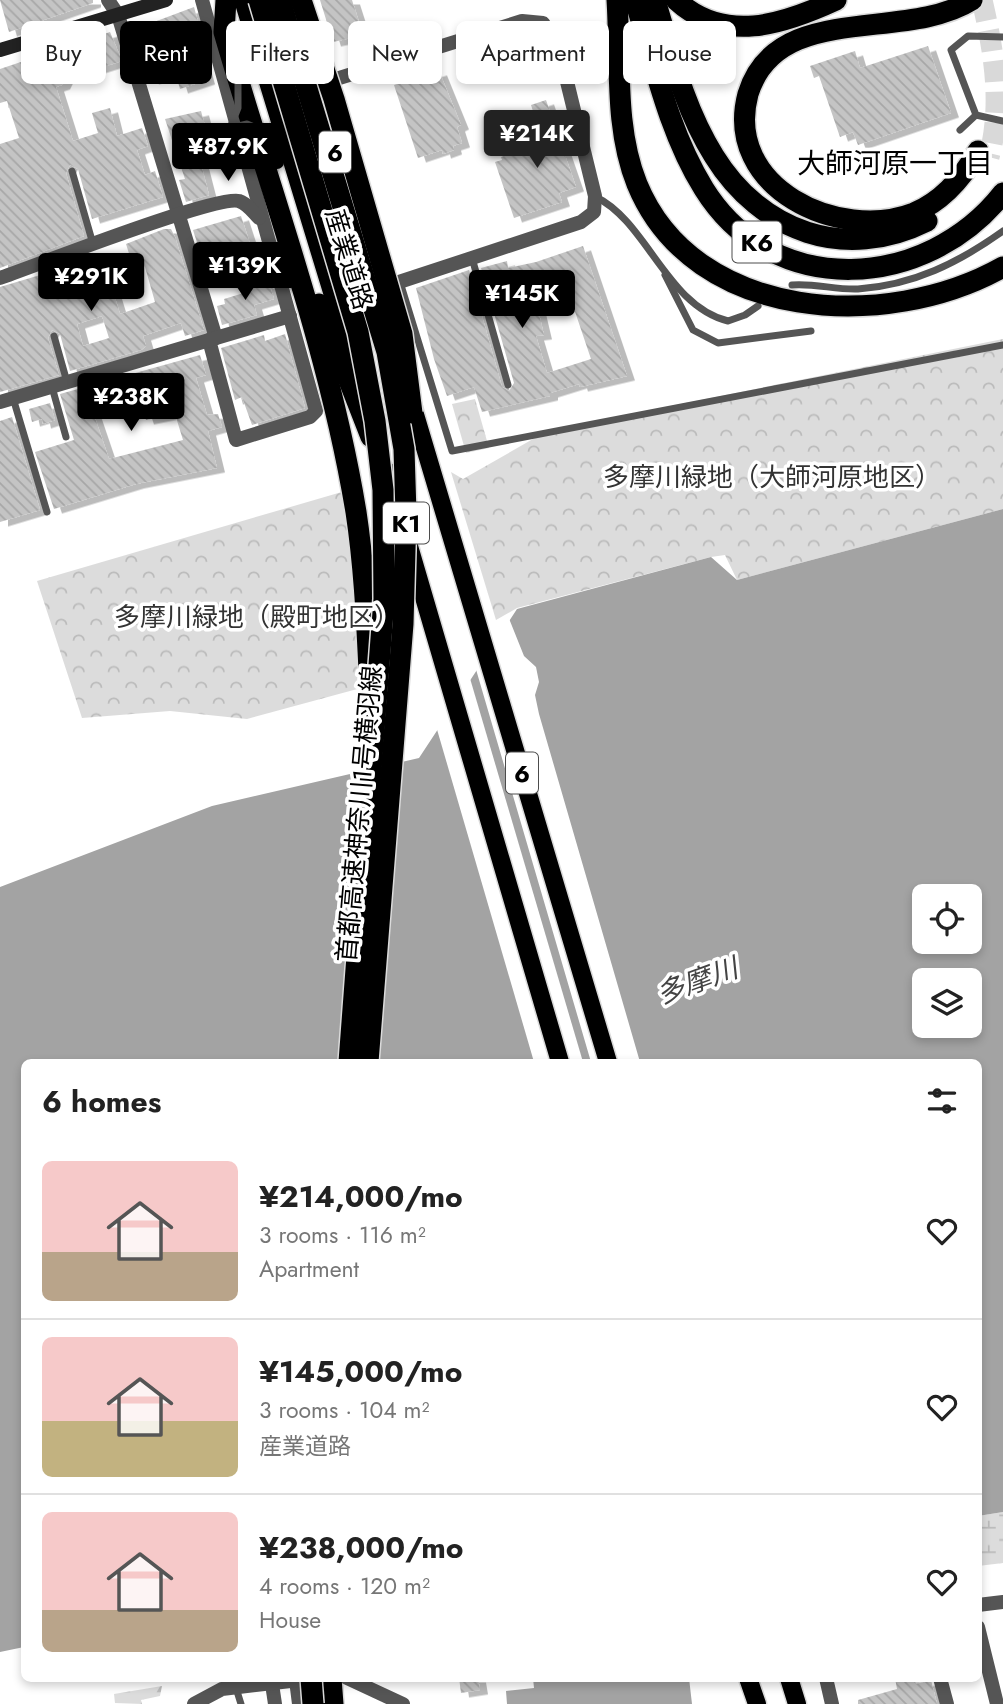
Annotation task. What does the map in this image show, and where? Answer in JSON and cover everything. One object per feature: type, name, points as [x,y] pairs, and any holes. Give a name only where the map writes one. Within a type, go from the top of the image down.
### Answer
[{"type":"highway","points":[[228,0],[233,21]]},
{"type":"highway","points":[[228,0],[225,32],[318,344],[356,511],[366,601],[372,756]]},
{"type":"highway","name":"首都高速神奈川1号横羽線","points":[[259,0],[358,332],[388,492],[349,1059]]},
{"type":"highway","name":"首都高速神奈川1号横羽線","points":[[280,0],[369,291],[394,385],[406,480],[406,565],[368,1059]]},
{"type":"highway","points":[[301,0],[341,122],[402,334],[415,461],[414,505],[406,565]]},
{"type":"highway","points":[[617,0],[623,126],[631,167],[658,221],[703,266],[746,289],[771,297],[848,305],[906,300],[934,294],[986,277],[1003,267]]},
{"type":"highway","name":"K6","points":[[635,0],[668,107],[700,181],[730,221],[779,254],[823,267],[848,270],[897,265],[941,248],[961,236],[1003,193]]},
{"type":"highway","name":"K6","points":[[655,0],[684,91],[714,156],[751,199],[793,227],[825,237],[861,241],[913,228],[958,199],[983,154],[929,205],[889,219],[857,220],[813,210],[779,190],[759,169],[746,126],[748,96],[759,69],[791,38],[805,31],[839,22],[942,13],[972,0]]},
{"type":"highway","points":[[676,0],[712,23],[741,28],[774,24],[835,0]]},
{"type":"highway","points":[[250,84],[322,312],[371,434],[388,492]]},
{"type":"highway","points":[[305,1682],[313,1704]]},
{"type":"highway","points":[[331,1682],[333,1704]]},
{"type":"main road","name":"産業道路","points":[[243,0],[339,318],[388,492]]},
{"type":"main road","name":"産業道路","points":[[289,0],[607,1059]]},
{"type":"main road","name":"6","points":[[388,492],[559,1059]]},
{"type":"main road","points":[[739,1682],[745,1704]]},
{"type":"main road","points":[[749,1682],[757,1704]]},
{"type":"main road","points":[[790,1682],[797,1704]]},
{"type":"street","points":[[108,0],[118,15],[180,215],[236,440],[310,417],[316,411],[261,221],[202,0]]},
{"type":"street","points":[[0,50],[166,0]]},
{"type":"street","points":[[314,86],[522,21],[543,23],[559,49],[595,197],[594,212],[582,222],[500,242],[472,258],[400,281],[382,303],[339,318]]},
{"type":"street","points":[[0,278],[93,244],[228,201],[239,201],[261,221]]},
{"type":"street","points":[[7,400],[290,316]]},
{"type":"street","points":[[982,1605],[1003,1602]]},
{"type":"street","points":[[982,1638],[998,1684],[997,1704]]},
{"type":"street","points":[[194,1704],[222,1689],[285,1682]]},
{"type":"street","points":[[299,1704],[303,1682]]},
{"type":"street","points":[[341,1682],[344,1704]]},
{"type":"street","points":[[356,1682],[403,1704]]},
{"type":"street","points":[[826,1682],[832,1704]]},
{"type":"street","points":[[941,1682],[947,1704]]},
{"type":"street","points":[[272,1684],[275,1704]]},
{"type":"lane","points":[[976,115],[951,50],[968,36],[1003,37]]},
{"type":"lane","points":[[238,84],[238,108],[229,128],[247,124],[264,131]]},
{"type":"lane","points":[[976,115],[1003,121]]},
{"type":"lane","points":[[960,130],[976,115]]},
{"type":"lane","points":[[72,171],[93,244]]},
{"type":"lane","points":[[595,197],[614,206],[663,271],[693,330],[718,343],[811,331]]},
{"type":"lane","points":[[792,285],[856,289],[914,280],[965,257],[1003,230]]},
{"type":"lane","points":[[472,258],[508,385]]},
{"type":"lane","points":[[663,271],[715,318],[728,321],[745,315],[758,306]]},
{"type":"lane","points":[[400,281],[452,451],[1003,345]]},
{"type":"lane","points":[[54,337],[67,382]]},
{"type":"lane","points":[[52,386],[66,437]]},
{"type":"lane","points":[[7,400],[47,512]]},
{"type":"lane","points":[[236,1687],[241,1704]]},
{"type":"green space","name":"多摩川緑地（大師河原地区）","points":[[1003,339],[1003,509],[737,580],[725,555],[711,557],[517,608],[496,620],[451,472],[463,479],[547,431]]},
{"type":"green space","points":[[475,399],[489,448],[466,453],[452,404]]},
{"type":"green space","name":"多摩川緑地（殿町地区）","points":[[352,489],[361,688],[247,719],[170,711],[82,718],[37,581]]},
{"type":"green space","points":[[1003,1512],[1003,1563],[982,1566],[982,1515]]},
{"type":"green space","points":[[162,1686],[160,1696],[141,1700],[142,1704],[115,1703],[114,1694]]},
{"type":"water","name":"多摩川","points":[[1003,509],[1003,1512],[982,1515],[982,1059],[21,1059],[21,1648],[0,1652],[0,887],[212,806],[419,758],[517,609],[711,557],[737,580]]},
{"type":"water","points":[[533,1682],[689,1682],[692,1704],[507,1704],[506,1691],[534,1688]]},
{"type":"pier","points":[[508,616],[524,656],[536,667],[539,682],[535,695],[539,714],[639,1059],[590,1059],[475,666]]},
{"type":"pier","points":[[469,675],[582,1059],[533,1059],[436,726]]},
{"type":"building","points":[[0,0],[93,0],[93,3],[41,21],[21,21],[21,28],[9,32]]},
{"type":"building","points":[[320,0],[352,0],[359,21],[348,21],[348,39],[334,42],[334,21],[326,21]]},
{"type":"building","points":[[194,7],[198,21],[157,21]]},
{"type":"building","points":[[110,32],[120,62],[106,66],[106,33]]},
{"type":"building","points":[[928,46],[951,113],[858,145],[853,132],[840,137],[819,76],[814,78],[810,66],[855,51],[860,68]]},
{"type":"building","points":[[21,62],[21,84],[62,84],[56,87],[73,141],[98,133],[92,113],[110,108],[117,136],[142,128],[148,146],[137,150],[145,175],[155,171],[163,197],[92,219],[78,169],[70,165],[66,173],[84,236],[0,268],[0,144],[19,138],[7,101],[0,103],[0,69]]},
{"type":"building","points":[[442,78],[461,125],[457,127],[462,143],[443,154],[442,150],[418,158],[394,85],[442,84]]},
{"type":"building","points":[[179,84],[195,84],[180,89]]},
{"type":"building","points":[[546,100],[576,187],[559,193],[562,202],[514,218],[495,162],[502,160],[501,157],[543,143],[531,105]]},
{"type":"building","points":[[201,111],[205,126],[192,129],[209,195],[186,202],[179,180],[185,179],[165,119]]},
{"type":"building","points":[[241,216],[254,256],[206,271],[193,230]]},
{"type":"building","points":[[164,229],[171,229],[204,330],[185,336],[181,323],[143,336],[146,346],[141,350],[70,371],[60,334],[52,330],[48,338],[59,375],[0,392],[0,287],[103,259],[120,314],[155,302],[143,260],[132,263],[126,244]],"holes":[[[102,316],[109,338],[83,346],[77,324]]]},
{"type":"building","points":[[583,246],[627,376],[580,387],[579,384],[550,393],[550,396],[482,412],[474,387],[447,396],[434,359],[416,288],[469,270],[502,387],[509,391],[514,383],[481,268],[507,261],[508,268],[536,262]],"holes":[[[568,291],[591,359],[547,373],[536,336],[544,335],[536,301]]]},
{"type":"building","points":[[264,278],[265,284],[269,283],[274,299],[254,305],[257,315],[222,325],[217,306],[225,304],[224,299],[247,292],[248,283]]},
{"type":"building","points":[[285,334],[305,408],[252,425],[242,397],[235,400],[221,348],[264,335],[265,341]]},
{"type":"building","points":[[200,355],[206,375],[196,378],[207,415],[218,414],[222,427],[208,431],[217,468],[136,484],[54,509],[35,452],[74,440],[60,394]],"holes":[[[139,399],[146,420],[175,414],[183,440],[109,459],[93,412]]]},
{"type":"building","points":[[50,403],[55,420],[43,424],[42,419],[32,422],[29,409]]},
{"type":"building","points":[[12,417],[40,510],[0,522],[0,421]]},
{"type":"building","points":[[460,1682],[479,1682],[480,1690],[461,1693]]},
{"type":"building","points":[[896,1682],[932,1682],[937,1704],[858,1704],[858,1700],[897,1689]]},
{"type":"tunnel","points":[[982,0],[990,39],[996,98],[996,117],[989,157]]},
{"type":"district","name":"大師河原一丁目","points":[[895,163]]}]
